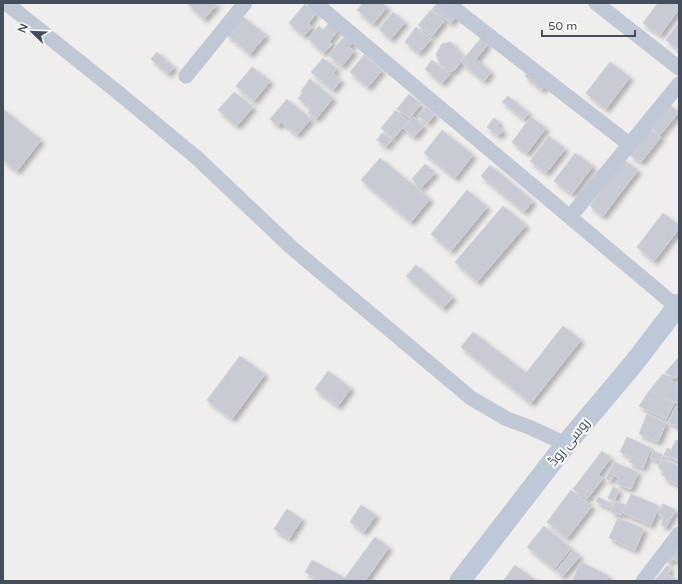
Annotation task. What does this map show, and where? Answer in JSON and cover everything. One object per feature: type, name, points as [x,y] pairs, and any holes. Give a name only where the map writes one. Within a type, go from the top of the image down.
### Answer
[{"type":"main road","name":"روسی روڈ","points":[[460,581],[566,444],[634,363],[678,305]]},
{"type":"street","points":[[6,3],[197,158],[292,248],[471,398],[507,419],[529,427],[566,444]]},
{"type":"street","points":[[186,76],[245,3]]},
{"type":"street","points":[[315,3],[570,217],[678,305]]},
{"type":"street","points":[[447,3],[629,144]]},
{"type":"street","points":[[596,3],[679,68]]},
{"type":"street","points":[[570,217],[679,84]]},
{"type":"street","points":[[643,581],[679,534]]},
{"type":"building","points":[[187,3],[218,3],[204,19]]},
{"type":"building","points":[[363,3],[382,3],[387,7],[373,24],[357,10]]},
{"type":"building","points":[[437,3],[441,3],[457,15],[451,23],[432,10]]},
{"type":"building","points":[[658,3],[675,3],[679,6],[679,9],[660,35],[643,23]]},
{"type":"building","points":[[305,4],[316,13],[308,24],[312,27],[304,36],[289,23]]},
{"type":"building","points":[[431,10],[444,21],[432,36],[418,25]]},
{"type":"building","points":[[393,12],[405,22],[391,39],[379,29]]},
{"type":"building","points":[[242,16],[266,35],[250,54],[226,34]]},
{"type":"building","points":[[329,23],[338,30],[329,42],[332,44],[324,53],[308,39],[319,26],[323,30]]},
{"type":"building","points":[[677,25],[679,27],[679,50],[666,40]]},
{"type":"building","points":[[416,27],[431,39],[419,53],[405,42]]},
{"type":"building","points":[[347,33],[355,40],[349,47],[354,51],[342,66],[329,55]]},
{"type":"building","points":[[481,38],[488,44],[476,59],[491,72],[484,81],[461,62]]},
{"type":"building","points":[[451,42],[463,57],[456,69],[450,72],[440,64],[436,54],[442,44]]},
{"type":"building","points":[[157,52],[174,67],[168,74],[151,59]]},
{"type":"building","points":[[364,55],[382,70],[368,87],[350,72]]},
{"type":"building","points":[[323,58],[337,69],[333,73],[341,80],[333,90],[311,72]]},
{"type":"building","points":[[432,60],[450,74],[442,83],[425,69]]},
{"type":"building","points":[[610,62],[630,77],[606,109],[586,93]]},
{"type":"building","points":[[252,67],[270,81],[254,101],[236,86]]},
{"type":"building","points":[[530,70],[547,84],[542,90],[525,76]]},
{"type":"building","points":[[310,79],[333,98],[316,119],[308,112],[311,109],[298,98],[303,92],[301,91]]},
{"type":"building","points":[[234,92],[253,107],[237,126],[218,110]]},
{"type":"building","points":[[409,94],[421,104],[410,118],[397,109]]},
{"type":"building","points":[[508,96],[529,113],[524,119],[502,102]]},
{"type":"building","points":[[287,99],[311,119],[297,135],[281,122],[278,126],[270,119]]},
{"type":"building","points":[[670,105],[679,112],[660,135],[652,129]]},
{"type":"building","points":[[426,107],[435,114],[428,123],[418,116]]},
{"type":"building","points":[[3,109],[41,140],[17,171],[3,160]]},
{"type":"building","points":[[396,110],[408,121],[393,139],[381,128]]},
{"type":"building","points":[[413,117],[424,126],[414,137],[403,128]]},
{"type":"building","points":[[531,117],[546,128],[527,153],[512,142]]},
{"type":"building","points":[[494,118],[499,122],[497,125],[503,131],[498,136],[487,127]]},
{"type":"building","points":[[650,129],[661,137],[641,162],[630,155]]},
{"type":"building","points":[[442,130],[473,155],[455,178],[424,153]]},
{"type":"building","points":[[382,133],[392,140],[386,147],[377,140]]},
{"type":"building","points":[[549,136],[565,149],[546,173],[530,161]]},
{"type":"building","points":[[575,153],[593,166],[572,194],[554,181]]},
{"type":"building","points":[[380,158],[430,199],[411,222],[361,180]]},
{"type":"building","points":[[624,160],[638,170],[603,216],[590,206]]},
{"type":"building","points":[[425,164],[435,173],[421,188],[412,179]]},
{"type":"building","points":[[490,165],[533,201],[524,212],[481,176]]},
{"type":"building","points":[[467,190],[487,207],[451,251],[431,234]]},
{"type":"building","points":[[503,206],[526,225],[477,282],[455,262]]},
{"type":"building","points":[[663,213],[679,225],[679,229],[654,261],[637,247]]},
{"type":"building","points":[[416,265],[453,297],[443,308],[406,276]]},
{"type":"building","points":[[563,326],[581,340],[531,403],[461,347],[473,332],[526,373]]},
{"type":"building","points":[[240,356],[265,374],[232,419],[207,400]]},
{"type":"building","points":[[678,358],[679,375],[678,374],[676,378],[665,373]]},
{"type":"building","points":[[328,371],[351,388],[338,406],[315,389]]},
{"type":"building","points":[[663,374],[673,378],[671,381],[679,385],[679,404],[649,391]]},
{"type":"building","points":[[649,391],[674,403],[666,419],[639,406]]},
{"type":"building","points":[[676,406],[679,408],[679,427],[668,422]]},
{"type":"building","points":[[647,414],[666,423],[658,442],[639,434]]},
{"type":"building","points":[[627,437],[651,448],[643,468],[629,462],[631,457],[620,452]]},
{"type":"building","points":[[676,440],[679,441],[679,461],[664,455],[667,448],[671,450]]},
{"type":"building","points":[[602,451],[611,458],[598,475],[603,478],[587,499],[573,489]]},
{"type":"building","points":[[653,451],[663,455],[660,461],[650,458]]},
{"type":"building","points":[[662,459],[679,466],[679,485],[665,479],[666,477],[662,475],[664,471],[658,468]]},
{"type":"building","points":[[614,462],[638,472],[631,489],[617,484],[619,478],[613,475],[611,481],[606,479]]},
{"type":"building","points":[[613,487],[619,490],[614,501],[608,498]]},
{"type":"building","points":[[571,490],[592,506],[567,538],[547,522]]},
{"type":"building","points":[[631,494],[659,506],[651,525],[623,513]]},
{"type":"building","points":[[598,497],[612,504],[610,508],[596,502]]},
{"type":"building","points":[[615,501],[626,505],[621,515],[617,513],[616,515],[611,512]]},
{"type":"building","points":[[663,504],[676,510],[666,527],[661,525],[664,517],[658,514]]},
{"type":"building","points":[[361,505],[376,515],[364,532],[350,522]]},
{"type":"building","points":[[287,509],[302,519],[289,539],[274,529]]},
{"type":"building","points":[[618,518],[644,529],[635,550],[609,538]]},
{"type":"building","points":[[544,526],[571,548],[554,569],[527,547]]},
{"type":"building","points":[[375,537],[389,547],[365,581],[321,581],[305,572],[312,560],[345,578]]},
{"type":"building","points":[[679,545],[679,559],[677,561],[673,558],[669,563],[665,561]]},
{"type":"building","points":[[573,550],[580,556],[563,576],[556,571]]},
{"type":"building","points":[[581,562],[609,576],[606,581],[572,581]]},
{"type":"building","points":[[515,565],[535,580],[503,581]]},
{"type":"building","points":[[667,566],[671,568],[667,574],[679,581],[654,581]]}]
